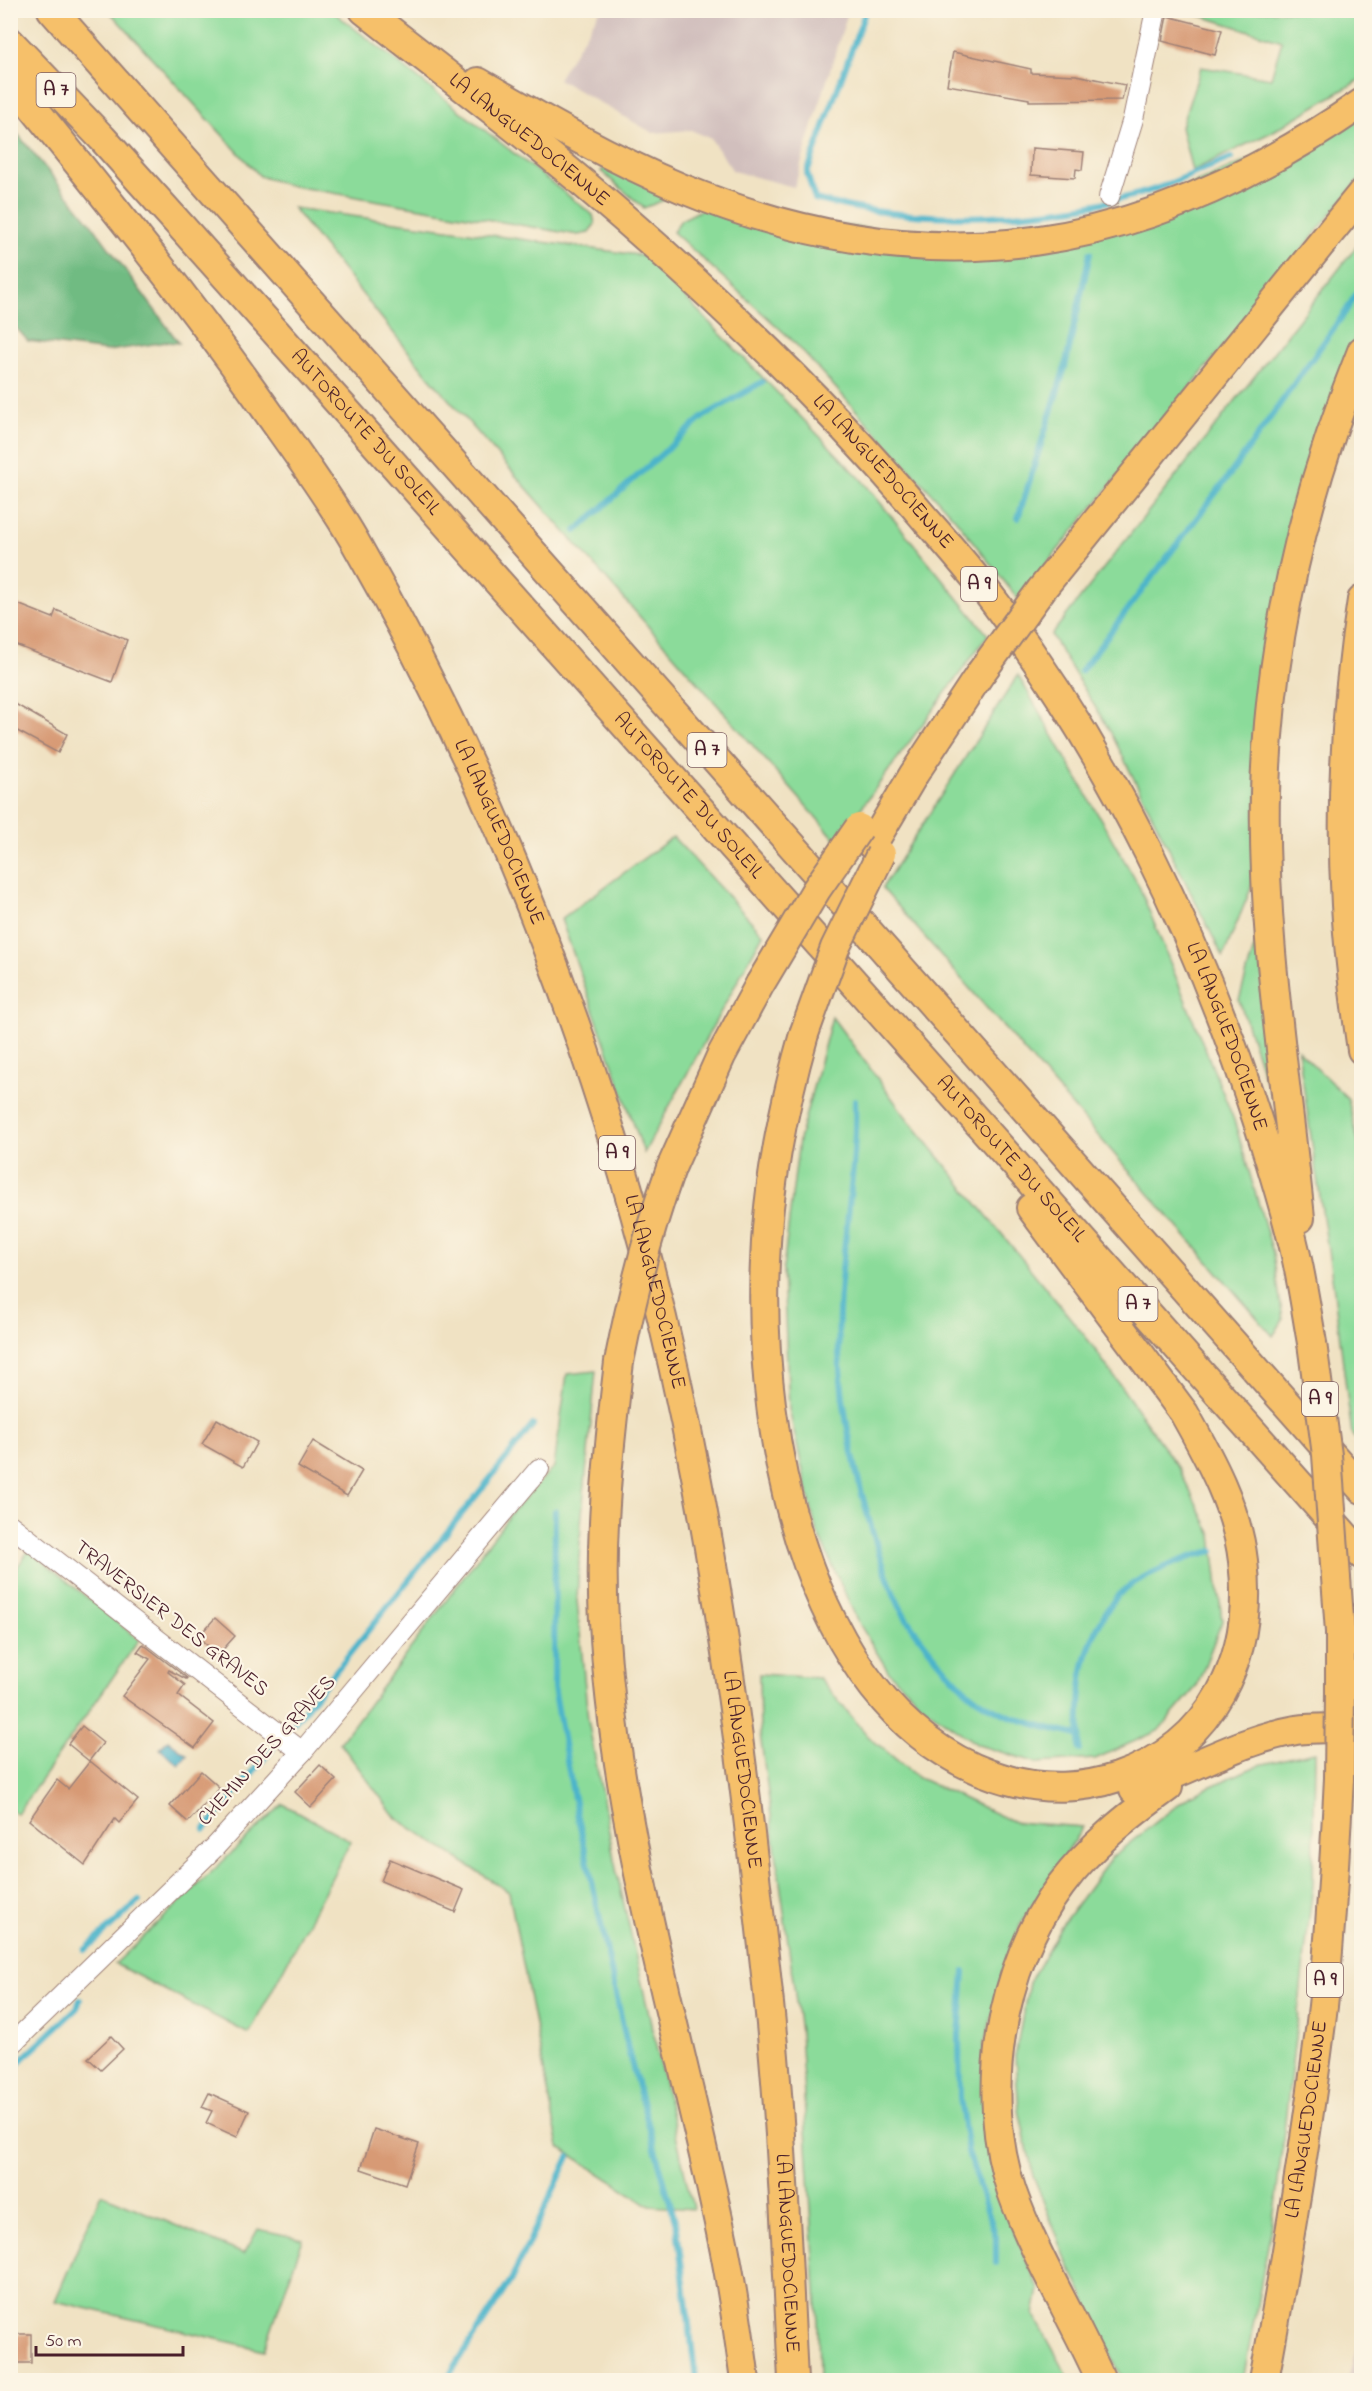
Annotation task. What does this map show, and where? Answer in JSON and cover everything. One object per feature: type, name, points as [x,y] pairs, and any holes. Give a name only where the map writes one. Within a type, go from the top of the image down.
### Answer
[{"type":"highway","name":"AUTOROUTE DU SOLEIL","points":[[52,10],[1362,1489]]},
{"type":"highway","points":[[366,12],[451,66],[573,136],[681,188],[754,215],[802,228],[897,245],[954,247],[1007,245],[1062,237],[1144,216],[1214,189],[1249,172],[1296,147],[1362,103]]},
{"type":"highway","name":"LA LANGUEDOCIENNE","points":[[366,12],[581,182],[678,266],[781,363],[857,441],[906,496],[994,601],[1054,687],[1143,843],[1183,924],[1220,1012],[1279,1191],[1297,1260],[1312,1343],[1328,1466],[1340,1632],[1339,1778],[1331,1916],[1318,2043],[1299,2181],[1264,2380]]},
{"type":"highway","name":"AUTOROUTE DU SOLEIL","points":[[10,42],[102,138],[350,414],[1362,1555]]},
{"type":"highway","name":"LA LANGUEDOCIENNE","points":[[10,80],[155,257],[219,341],[350,533],[403,630],[483,790],[547,946],[586,1056],[620,1160],[658,1299],[697,1485],[728,1666],[759,1910],[776,2075],[787,2236],[793,2380]]},
{"type":"highway","points":[[1362,193],[977,685],[914,774],[871,843],[832,924],[768,1124],[752,1253],[756,1402],[780,1518],[797,1572],[827,1639],[857,1687],[896,1732],[933,1762],[956,1776],[998,1793],[1039,1802],[1062,1804],[1101,1800],[1140,1788],[1241,1746],[1297,1730],[1323,1728],[1362,1730]]},
{"type":"highway","points":[[1045,596],[1362,214]]},
{"type":"highway","points":[[1312,1343],[1268,905],[1265,794],[1267,748],[1278,649],[1300,536],[1317,472],[1362,351]]},
{"type":"highway","points":[[1362,600],[1354,647],[1348,714],[1344,816],[1346,904],[1362,1050]]},
{"type":"highway","points":[[745,2380],[725,2249],[642,1887],[615,1736],[604,1620],[603,1567],[606,1491],[619,1362],[630,1307],[647,1242],[671,1168],[721,1056],[760,984],[816,890],[871,843]]},
{"type":"highway","points":[[799,1029],[776,1156],[768,1223],[764,1301],[767,1378],[773,1429],[787,1499],[809,1567],[833,1622],[860,1666],[892,1707],[931,1742],[970,1766],[1006,1780],[1060,1787],[1095,1784],[1150,1764],[1164,1755],[1188,1736],[1215,1704],[1232,1669],[1244,1623],[1245,1580],[1238,1536],[1226,1496],[1184,1413],[915,1053]]},
{"type":"highway","points":[[1101,2380],[1029,2233],[1011,2190],[997,2117],[999,2043],[1013,1982],[1028,1944],[1060,1886],[1087,1855],[1125,1818],[1204,1761]]},
{"type":"street","points":[[1109,197],[1133,119],[1156,10]]},
{"type":"street","name":"CHEMIN DES GRAVES","points":[[10,2046],[215,1847],[302,1752],[539,1469]]},
{"type":"street","name":"TRAVERSIER DES GRAVES","points":[[10,1525],[302,1752]]},
{"type":"shaded area","points":[[600,11],[848,12],[794,187],[733,171],[711,139],[691,130],[653,133],[558,79]]},
{"type":"shaded area","points":[[1361,2331],[1361,2380],[1348,2380]]},
{"type":"green space","points":[[109,11],[332,11],[593,215],[595,224],[588,233],[578,235],[287,185],[260,176]]},
{"type":"green space","points":[[1185,11],[1361,11],[1361,79],[1272,132],[1192,171],[1181,127],[1201,67],[1271,78],[1282,41]]},
{"type":"green space","points":[[1361,113],[1361,177],[1018,599],[956,520],[791,339],[673,232],[681,220],[703,209],[1040,248]]},
{"type":"green space","points":[[11,126],[90,222],[179,343],[166,342],[108,351],[28,341],[11,322]]},
{"type":"green space","points":[[607,167],[672,197],[644,208],[601,171]]},
{"type":"green space","points":[[293,208],[645,256],[861,479],[988,635],[837,841],[429,377]]},
{"type":"green space","points":[[1361,241],[1361,320],[1305,480],[1256,716],[1258,871],[1223,957],[1110,731],[1051,635]]},
{"type":"green space","points":[[1018,675],[1139,886],[1234,1120],[1273,1253],[1283,1320],[1273,1336],[882,888]]},
{"type":"green space","points":[[673,837],[763,934],[644,1153],[561,919]]},
{"type":"green space","points":[[1259,931],[1272,1068],[1265,1079],[1239,1000]]},
{"type":"green space","points":[[832,1017],[903,1113],[1089,1341],[1179,1469],[1212,1535],[1222,1621],[1197,1686],[1158,1731],[1095,1759],[1038,1763],[978,1745],[927,1709],[888,1671],[857,1620],[816,1529],[789,1409],[783,1269],[799,1140]]},
{"type":"green space","points":[[1298,1050],[1348,1099],[1361,1155],[1361,1445],[1352,1435],[1333,1284]]},
{"type":"green space","points":[[596,1371],[581,1524],[577,1600],[588,1720],[616,1869],[693,2209],[650,2206],[559,2147],[509,1892],[396,1818],[340,1743],[512,1512],[554,1467],[567,1374]]},
{"type":"green space","points":[[29,1550],[139,1640],[17,1814],[11,1810],[11,1576]]},
{"type":"green space","points":[[759,1674],[819,1678],[868,1736],[917,1777],[1014,1822],[1083,1827],[1020,1925],[984,2044],[985,2121],[1003,2206],[1039,2289],[1034,2315],[1070,2380],[819,2380],[818,2323],[800,2032],[760,1733]]},
{"type":"green space","points":[[1315,1752],[1313,1885],[1275,2207],[1243,2380],[1123,2380],[1066,2259],[1033,2175],[1019,2110],[1015,2056],[1029,1983],[1061,1926],[1112,1857],[1189,1796],[1259,1765]]},
{"type":"green space","points":[[283,1804],[351,1841],[249,2034],[115,1964]]},
{"type":"green space","points":[[101,2194],[244,2254],[258,2229],[303,2239],[264,2350],[55,2301]]},
{"type":"water","points":[[168,1740],[187,1755],[179,1765],[160,1749]]},
{"type":"building","points":[[1167,16],[1222,30],[1215,55],[1162,41]]},
{"type":"building","points":[[953,52],[1031,69],[1031,73],[1076,75],[1125,85],[1122,100],[1029,101],[1029,99],[947,85]]},
{"type":"building","points":[[1032,148],[1084,152],[1082,170],[1076,169],[1075,178],[1031,175]]},
{"type":"building","points":[[10,601],[53,618],[56,610],[127,640],[112,682],[10,643]]},
{"type":"building","points":[[10,701],[67,734],[58,753],[10,727]]},
{"type":"building","points":[[217,1419],[257,1442],[243,1467],[202,1444]]},
{"type":"building","points":[[313,1441],[362,1471],[347,1496],[298,1467]]},
{"type":"building","points":[[215,1618],[235,1636],[218,1655],[198,1637]]},
{"type":"building","points":[[143,1644],[187,1678],[169,1670],[168,1672],[185,1685],[178,1695],[214,1723],[195,1748],[122,1696],[150,1659],[137,1652]]},
{"type":"building","points":[[82,1726],[103,1743],[89,1761],[68,1744]]},
{"type":"building","points":[[90,1761],[138,1800],[119,1823],[115,1819],[85,1865],[29,1820],[57,1780],[68,1789]]},
{"type":"building","points":[[320,1765],[336,1780],[311,1807],[295,1792]]},
{"type":"building","points":[[201,1771],[220,1788],[188,1822],[170,1806]]},
{"type":"building","points":[[390,1859],[464,1890],[455,1912],[381,1881]]},
{"type":"building","points":[[111,2036],[123,2049],[101,2070],[88,2058]]},
{"type":"building","points":[[209,2093],[249,2111],[237,2137],[206,2123],[212,2111],[202,2107]]},
{"type":"building","points":[[374,2129],[419,2144],[405,2184],[361,2169]]},
{"type":"building","points":[[10,2334],[31,2334],[31,2363],[10,2363]]},
{"type":"waterway","points":[[866,10],[807,173],[815,199],[854,208],[895,213],[938,216],[1024,214],[1107,202],[1146,192],[1231,158]]},
{"type":"waterway","points":[[1018,518],[1065,367],[1090,253]]},
{"type":"waterway","points":[[1081,671],[1231,473],[1346,311],[1362,284]]},
{"type":"waterway","points":[[576,531],[703,417],[762,382]]},
{"type":"waterway","points":[[855,1100],[853,1164],[840,1290],[839,1354],[844,1402],[857,1476],[887,1575],[898,1604],[908,1621],[936,1658],[967,1691],[992,1708],[1006,1714],[1080,1736]]},
{"type":"waterway","points":[[294,1723],[533,1425]]},
{"type":"waterway","points":[[555,1511],[554,1687],[573,1794],[629,2054],[677,2228],[696,2380]]},
{"type":"waterway","points":[[1079,1749],[1083,1669],[1093,1637],[1109,1607],[1122,1591],[1146,1576],[1175,1563],[1213,1551]]},
{"type":"waterway","points":[[205,1829],[273,1748]]},
{"type":"waterway","points":[[85,1950],[139,1901]]},
{"type":"waterway","points":[[964,1972],[959,2035],[960,2098],[968,2152],[996,2237],[996,2263]]},
{"type":"waterway","points":[[10,2071],[77,2008],[80,2000]]},
{"type":"waterway","points":[[446,2380],[511,2280],[569,2157]]}]
